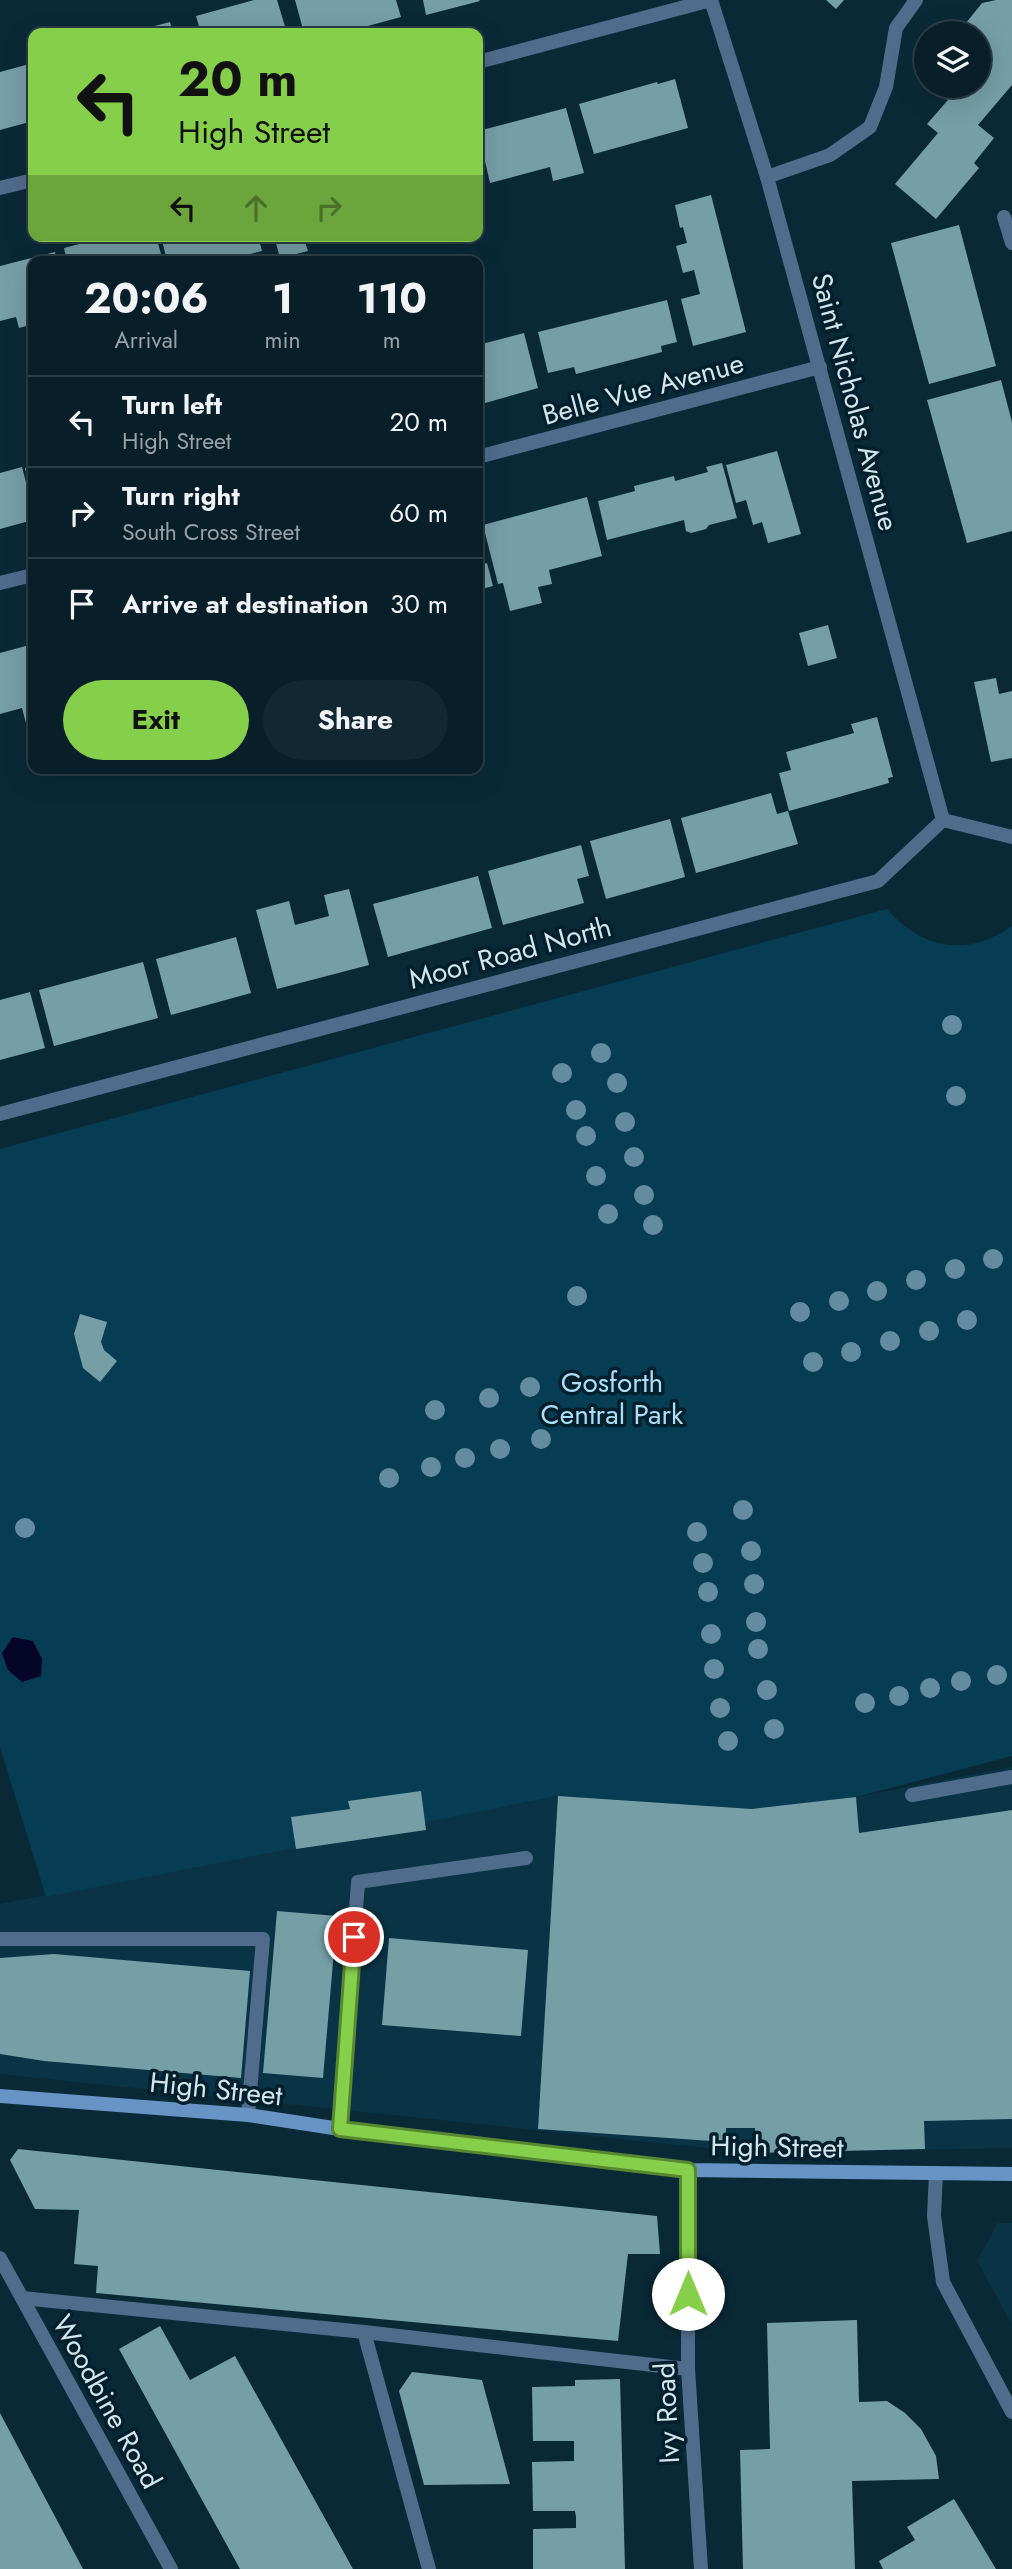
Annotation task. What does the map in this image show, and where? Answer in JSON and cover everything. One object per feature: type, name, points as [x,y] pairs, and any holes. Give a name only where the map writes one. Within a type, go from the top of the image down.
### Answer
[{"type":"main road","name":"High Street","points":[[0,2096],[248,2115],[340,2129],[688,2170],[1012,2174]]},
{"type":"street","points":[[483,61],[711,0]]},
{"type":"street","name":"Saint Nicholas Avenue","points":[[711,0],[767,177],[943,820]]},
{"type":"street","points":[[767,177],[830,155],[870,127],[886,87],[896,28],[916,0]]},
{"type":"street","points":[[0,188],[28,181]]},
{"type":"street","points":[[1004,217],[1012,243]]},
{"type":"street","name":"Belle Vue Avenue","points":[[483,456],[820,367]]},
{"type":"street","points":[[0,583],[28,576]]},
{"type":"street","points":[[943,820],[1012,837]]},
{"type":"street","name":"Moor Road North","points":[[0,1114],[878,881],[943,820]]},
{"type":"street","points":[[912,1795],[1012,1777]]},
{"type":"street","points":[[340,2129],[358,1882],[526,1858]]},
{"type":"street","points":[[0,1939],[262,1939],[248,2115]]},
{"type":"street","name":"Ivy Road","points":[[688,2170],[688,2369],[701,2569]]},
{"type":"street","points":[[936,2173],[934,2216],[943,2281],[1012,2412]]},
{"type":"street","name":"Woodbine Road","points":[[0,2258],[172,2569]]},
{"type":"street","points":[[22,2298],[364,2332],[688,2369]]},
{"type":"street","points":[[364,2332],[429,2569]]},
{"type":"shaded area","points":[[13,1637],[33,1641],[42,1659],[41,1676],[22,1682],[8,1670],[2,1653]]},
{"type":"shaded area","points":[[1012,1767],[1012,2148],[755,2153],[0,2074],[0,1904],[558,1796],[752,1809],[856,1797]]},
{"type":"shaded area","points":[[998,2223],[1012,2223],[1012,2324],[977,2261]]},
{"type":"green space","name":"Gosforth Central Park","points":[[887,909],[900,923],[915,933],[946,945],[979,942],[1012,926],[1012,1756],[856,1797],[752,1809],[558,1796],[46,1897],[0,1747],[0,1149]]},
{"type":"building","points":[[254,0],[277,0],[285,28],[200,28],[196,16]]},
{"type":"building","points":[[295,0],[396,0],[401,17],[360,28],[303,28]]},
{"type":"building","points":[[423,0],[479,0],[480,1],[426,15]]},
{"type":"building","points":[[826,0],[844,0],[836,9]]},
{"type":"building","points":[[1012,0],[1012,85],[978,125],[994,138],[974,163],[979,168],[936,219],[895,184],[938,133],[927,124],[948,100],[946,98],[991,98],[991,21],[968,21],[982,3]]},
{"type":"building","points":[[170,22],[172,28],[147,28]]},
{"type":"building","points":[[28,64],[28,122],[0,130],[0,72]]},
{"type":"building","points":[[675,79],[688,128],[594,154],[579,104]]},
{"type":"building","points":[[566,108],[584,173],[553,181],[550,167],[490,183],[483,153],[483,130]]},
{"type":"building","points":[[711,195],[746,332],[693,346],[681,299],[700,294],[694,270],[683,273],[676,246],[687,243],[683,227],[680,228],[675,205]]},
{"type":"building","points":[[959,225],[996,366],[929,384],[891,243]]},
{"type":"building","points":[[87,242],[158,242],[162,256],[66,256],[64,248]]},
{"type":"building","points":[[162,242],[260,242],[262,251],[242,256],[166,256]]},
{"type":"building","points":[[276,242],[305,242],[308,251],[279,256]]},
{"type":"building","points":[[55,252],[56,256],[39,256]]},
{"type":"building","points":[[28,259],[28,325],[19,328],[16,317],[0,321],[0,266]]},
{"type":"building","points":[[667,300],[677,342],[661,346],[662,352],[576,374],[574,367],[548,373],[538,332]]},
{"type":"building","points":[[524,333],[538,388],[483,404],[483,344]]},
{"type":"building","points":[[1001,380],[1012,422],[1012,531],[967,543],[927,400]]},
{"type":"building","points":[[777,451],[801,534],[768,543],[762,522],[753,525],[746,500],[736,503],[726,465]]},
{"type":"building","points":[[722,463],[737,518],[691,533],[686,531],[684,520],[607,540],[598,501],[635,491],[634,486],[674,476],[675,481],[708,472],[706,467]]},
{"type":"building","points":[[22,467],[28,490],[28,521],[0,529],[0,473]]},
{"type":"building","points":[[587,497],[602,556],[549,570],[552,584],[538,587],[542,603],[510,611],[503,583],[498,584],[483,525]]},
{"type":"building","points":[[487,563],[493,586],[483,589],[483,564]]},
{"type":"building","points":[[828,625],[837,658],[808,666],[799,633]]},
{"type":"building","points":[[28,645],[28,731],[22,708],[0,714],[0,653]]},
{"type":"building","points":[[996,678],[999,694],[1012,691],[1012,758],[991,762],[974,682]]},
{"type":"building","points":[[877,717],[893,777],[888,778],[889,783],[789,811],[779,773],[791,770],[786,752],[854,733],[851,724]]},
{"type":"building","points":[[771,793],[777,814],[788,811],[798,844],[696,873],[681,818]]},
{"type":"building","points":[[670,819],[685,877],[606,899],[590,841]]},
{"type":"building","points":[[581,845],[589,876],[577,879],[584,903],[503,925],[488,871]]},
{"type":"building","points":[[478,876],[492,928],[388,957],[373,904]]},
{"type":"building","points":[[349,889],[369,965],[277,989],[256,910],[289,901],[295,925],[329,916],[324,895]]},
{"type":"building","points":[[236,937],[251,993],[171,1015],[156,959]]},
{"type":"building","points":[[143,962],[158,1018],[54,1046],[39,990]]},
{"type":"building","points":[[30,992],[45,1048],[0,1060],[0,1000]]},
{"type":"building","points":[[80,1314],[107,1322],[101,1342],[104,1350],[117,1361],[100,1382],[83,1368],[74,1334]]},
{"type":"building","points":[[421,1791],[426,1830],[296,1849],[291,1817],[350,1809],[348,1801]]},
{"type":"building","points":[[558,1796],[752,1809],[856,1797],[859,1833],[1012,1810],[1012,2119],[924,2121],[925,2149],[755,2153],[755,2128],[726,2128],[726,2142],[538,2129]]},
{"type":"building","points":[[277,1911],[337,1916],[323,2078],[263,2073]]},
{"type":"building","points":[[389,1938],[528,1950],[521,2036],[382,2025]]},
{"type":"building","points":[[54,1954],[250,1971],[241,2078],[44,2061],[0,2054],[0,1958]]},
{"type":"building","points":[[18,2149],[657,2216],[660,2254],[628,2254],[618,2341],[96,2293],[98,2266],[74,2264],[79,2210],[35,2209],[10,2160]]},
{"type":"building","points":[[857,2320],[859,2402],[887,2401],[905,2413],[921,2429],[936,2456],[939,2479],[852,2481],[855,2569],[743,2569],[740,2450],[770,2449],[767,2323]]},
{"type":"building","points":[[160,2326],[190,2380],[235,2356],[353,2569],[240,2569],[119,2349]]},
{"type":"building","points":[[412,2372],[482,2380],[510,2484],[424,2485],[399,2391]]},
{"type":"building","points":[[620,2379],[625,2569],[533,2569],[533,2529],[576,2528],[576,2517],[575,2511],[533,2511],[532,2462],[574,2461],[574,2441],[533,2441],[532,2387],[575,2386],[575,2380]]},
{"type":"building","points":[[0,2413],[35,2479],[83,2569],[0,2569]]},
{"type":"building","points":[[954,2499],[996,2569],[883,2569],[879,2561],[915,2540],[907,2527]]},
{"type":"route","points":[[354,1937],[340,2129],[688,2170],[688,2294]]}]
